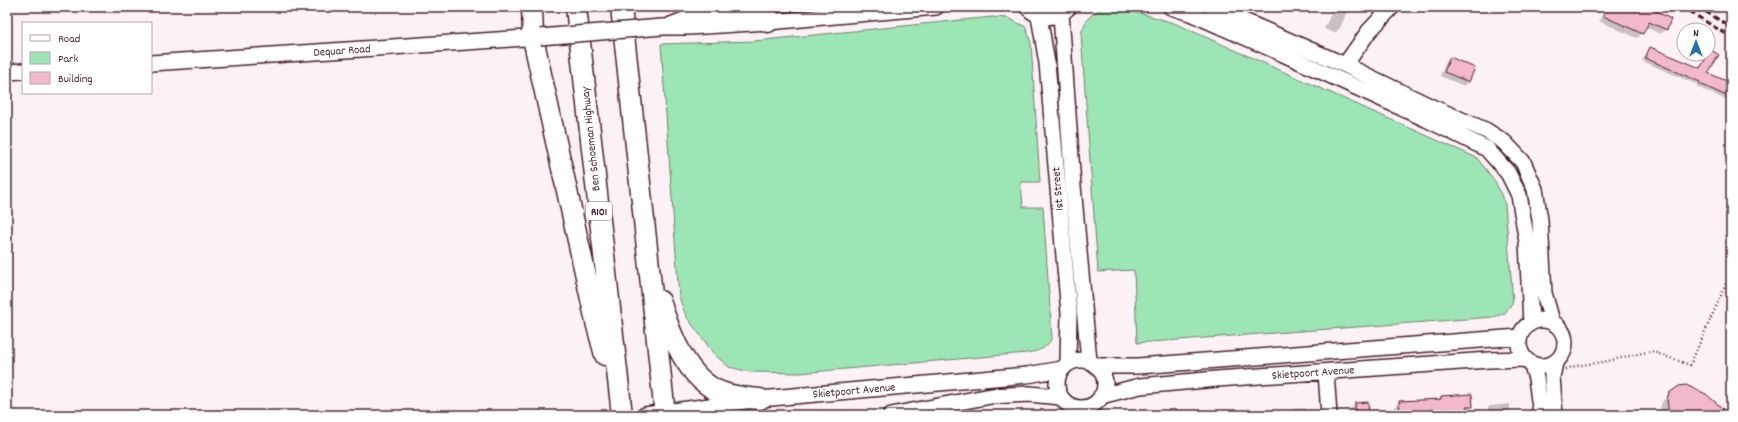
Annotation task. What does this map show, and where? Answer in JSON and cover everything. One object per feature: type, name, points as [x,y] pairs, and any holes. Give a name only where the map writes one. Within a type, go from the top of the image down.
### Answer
[{"type":"main road","points":[[532,7],[536,38],[597,326],[621,410]]},
{"type":"main road","name":"Ben Schoeman Highway","points":[[576,7],[621,410]]},
{"type":"main road","points":[[622,12],[648,265],[658,414]]},
{"type":"main road","points":[[648,265],[664,314],[679,350],[693,373],[709,386],[720,392],[732,396],[760,399]]},
{"type":"street","points":[[665,26],[691,16],[721,9],[772,13],[936,7]]},
{"type":"street","points":[[1172,7],[1190,13],[1281,53],[1426,119],[1486,149],[1508,174],[1519,195],[1527,242],[1531,322]]},
{"type":"street","points":[[1212,7],[1345,65],[1434,108],[1488,131],[1504,142],[1523,162],[1535,190],[1540,220],[1544,293],[1552,321]]},
{"type":"street","points":[[1345,65],[1369,31],[1392,7]]},
{"type":"street","points":[[1033,11],[1046,17],[1065,10]]},
{"type":"street","name":"1st Street","points":[[1065,10],[1073,186],[1093,363]]},
{"type":"street","name":"1st Street","points":[[1033,11],[1047,63],[1069,313],[1065,366]]},
{"type":"street","points":[[665,26],[683,28],[772,13]]},
{"type":"street","name":"Dequar Road","points":[[152,63],[536,38],[665,26]]},
{"type":"street","points":[[7,72],[22,71]]},
{"type":"street","points":[[1542,415],[1536,378],[1528,361],[1521,353],[1519,337],[1524,328],[1531,322],[1542,319],[1552,321],[1560,327],[1565,336],[1566,346],[1562,356],[1553,370],[1555,415]]},
{"type":"street","name":"Skietpoort Avenue","points":[[1093,363],[1146,365],[1519,337]]},
{"type":"street","points":[[1082,360],[1093,363],[1101,371],[1105,383],[1095,405],[1080,408],[1075,411],[1061,398],[1057,383],[1065,366],[1082,360]]},
{"type":"street","name":"Skietpoort Avenue","points":[[1095,405],[1140,386],[1489,360],[1528,361]]},
{"type":"street","points":[[1528,361],[1539,366],[1547,366],[1553,370]]},
{"type":"street","name":"Skietpoort Avenue","points":[[658,414],[760,399],[1027,375],[1065,366]]},
{"type":"street","points":[[1326,372],[1329,415]]},
{"type":"street","points":[[891,415],[991,396],[1029,394],[1061,398]]},
{"type":"path","points":[[1553,370],[1603,362],[1651,351],[1690,365],[1731,274]]},
{"type":"green space","points":[[1108,7],[1126,9],[1174,23],[1477,158],[1495,181],[1505,204],[1513,302],[1505,313],[1494,317],[1137,343],[1134,270],[1098,272],[1081,34],[1085,23],[1090,16],[1097,11]]},
{"type":"green space","points":[[992,17],[1008,18],[1026,27],[1031,43],[1040,182],[1021,182],[1023,207],[1043,207],[1052,338],[1050,342],[1042,349],[1027,353],[800,373],[750,372],[729,367],[714,354],[686,316],[679,297],[661,44],[754,41]]},
{"type":"building","points":[[1607,7],[1648,7],[1671,19],[1667,30],[1649,22],[1643,34],[1603,16]]},
{"type":"building","points":[[1650,47],[1676,58],[1676,62],[1686,62],[1700,68],[1704,62],[1715,62],[1708,73],[1731,83],[1731,98],[1700,84],[1700,82],[1645,58]]},
{"type":"building","points":[[1716,53],[1719,55],[1716,60]]},
{"type":"building","points":[[1450,57],[1475,68],[1469,82],[1444,72]]},
{"type":"building","points":[[1686,385],[1706,394],[1730,415],[1669,415],[1667,399],[1669,393],[1679,386]]},
{"type":"building","points":[[1472,394],[1473,407],[1466,407],[1467,415],[1450,415],[1449,409],[1428,410],[1428,415],[1400,415],[1399,401],[1441,399],[1441,396]]},
{"type":"building","points":[[1368,402],[1369,415],[1356,415],[1355,403]]},
{"type":"railway","points":[[1682,7],[1731,37]]},
{"type":"railway","points":[[1698,7],[1731,27]]}]
